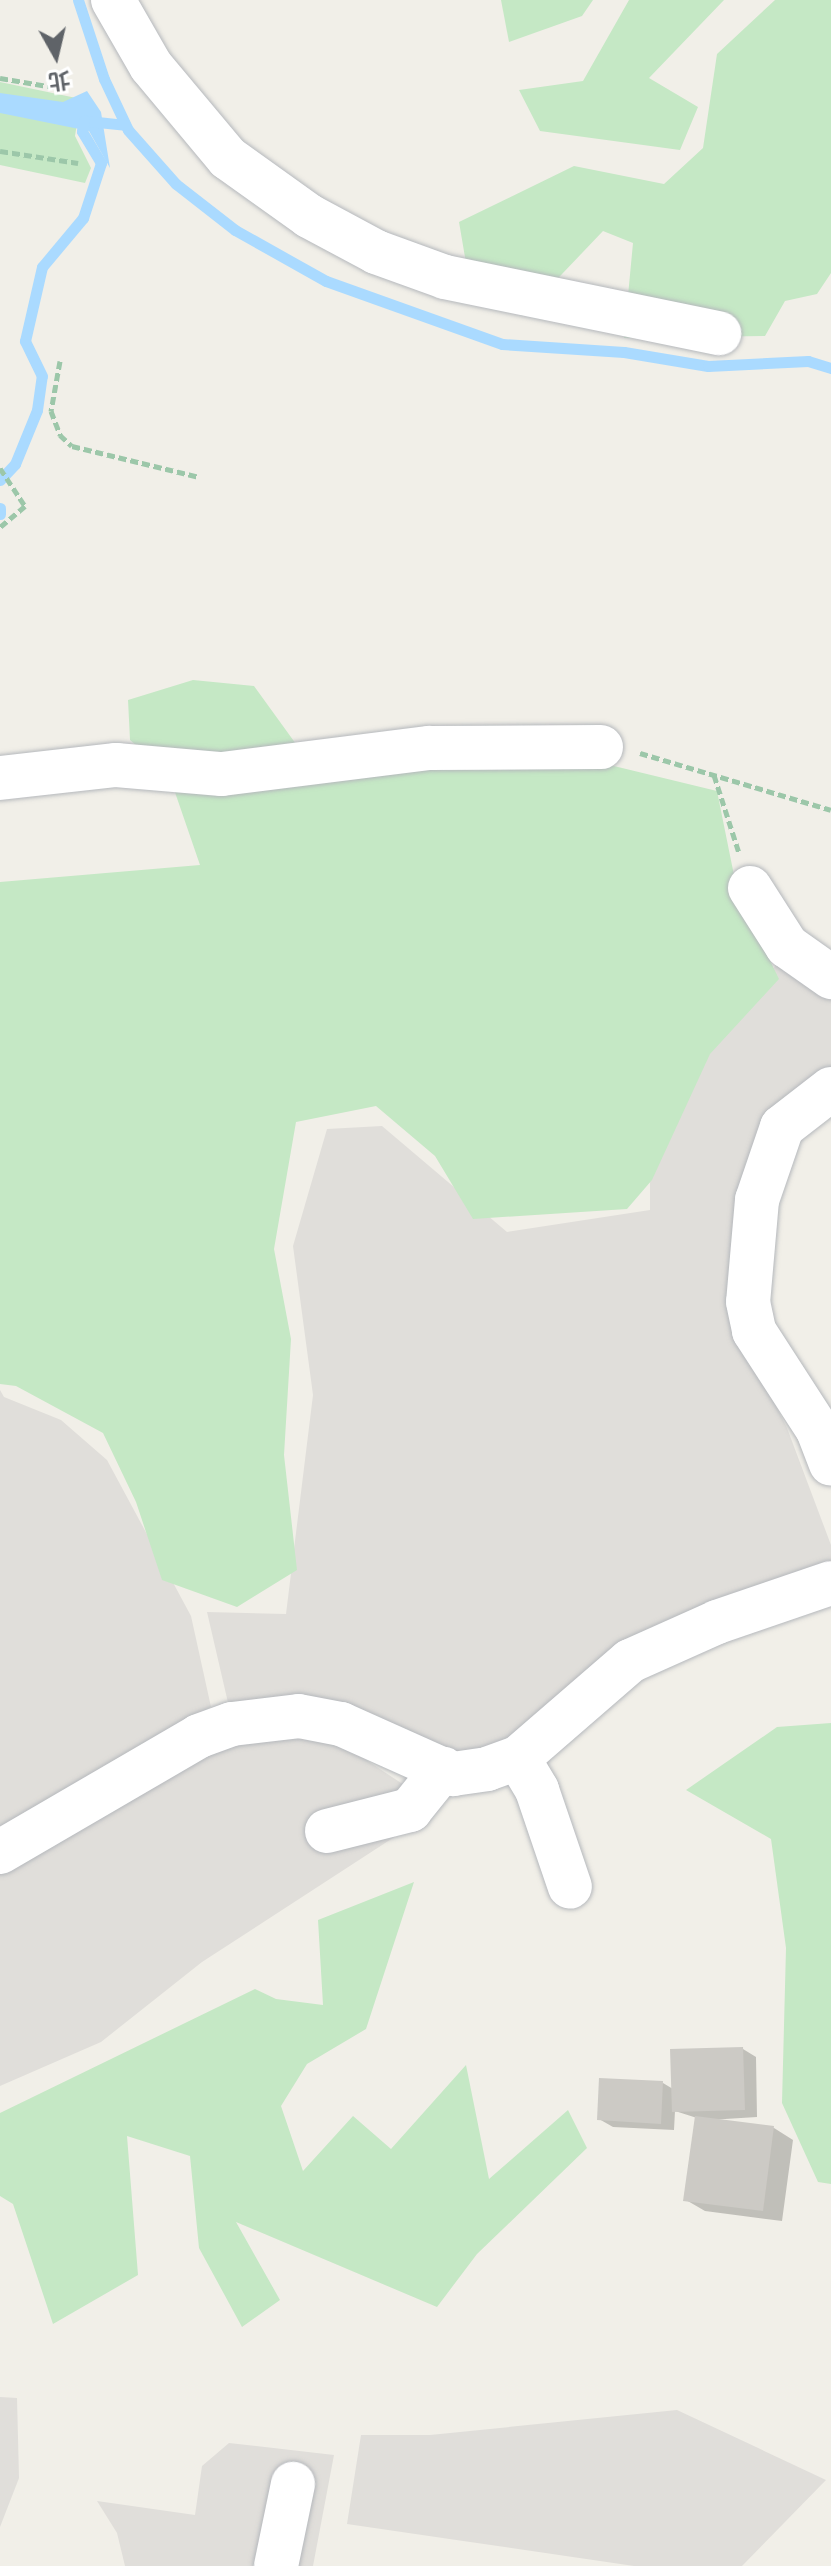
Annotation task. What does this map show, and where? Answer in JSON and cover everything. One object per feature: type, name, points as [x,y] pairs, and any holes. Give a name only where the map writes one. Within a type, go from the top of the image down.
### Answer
[{"type":"street","points":[[113,0],[151,66],[228,158],[336,230],[376,252],[445,277],[719,333]]},
{"type":"street","points":[[0,778],[116,765],[222,774],[429,748],[601,747]]},
{"type":"street","points":[[750,888],[787,946],[831,977]]},
{"type":"street","points":[[831,1089],[782,1127],[757,1200],[748,1302],[754,1331],[818,1430],[831,1464]]},
{"type":"street","points":[[0,1852],[199,1736],[232,1724],[299,1716],[341,1724],[453,1774],[487,1769],[518,1758],[630,1661],[717,1622],[831,1583]]},
{"type":"street","points":[[518,1758],[537,1790],[570,1887]]},
{"type":"street","points":[[327,1831],[410,1810],[443,1769]]},
{"type":"street","points":[[276,2566],[293,2484]]},
{"type":"path","points":[[0,78],[59,88]]},
{"type":"path","points":[[0,151],[78,163]]},
{"type":"path","points":[[60,361],[51,411],[60,435],[72,446],[199,477]]},
{"type":"path","points":[[0,468],[25,506],[0,527]]},
{"type":"path","points":[[601,747],[714,774],[831,810]]},
{"type":"path","points":[[714,774],[750,888]]},
{"type":"shaded area","points":[[785,957],[831,994],[831,1075],[751,1147],[734,1241],[742,1338],[787,1428],[831,1545],[831,1565],[486,1758],[229,1707],[207,1612],[286,1614],[313,1395],[293,1246],[327,1129],[382,1126],[507,1232],[650,1210],[650,1086]]},
{"type":"shaded area","points":[[0,1390],[4,1397],[61,1420],[107,1460],[191,1616],[211,1707],[0,1831]]},
{"type":"shaded area","points":[[262,1733],[345,1746],[439,1808],[202,1962],[101,2042],[0,2086],[0,1868],[200,1754]]},
{"type":"shaded area","points":[[0,2397],[17,2398],[19,2478],[0,2527]]},
{"type":"shaded area","points":[[677,2410],[826,2480],[742,2566],[634,2566],[347,2524],[361,2435],[430,2435]]},
{"type":"shaded area","points":[[229,2443],[334,2455],[313,2566],[125,2566],[117,2533],[97,2501],[195,2515],[202,2466]]},
{"type":"green space","points":[[501,0],[593,0],[582,16],[509,42]]},
{"type":"green space","points":[[629,0],[724,0],[649,78],[698,107],[680,150],[540,131],[519,90],[583,81]]},
{"type":"green space","points":[[775,0],[831,0],[831,273],[817,294],[785,301],[765,336],[624,338],[633,243],[603,231],[522,316],[466,263],[459,222],[574,166],[664,184],[703,148],[717,54]]},
{"type":"green space","points":[[0,82],[81,99],[75,136],[91,168],[85,183],[0,165]]},
{"type":"green space","points":[[193,680],[254,686],[309,762],[552,751],[717,791],[738,895],[779,979],[710,1054],[652,1180],[627,1209],[473,1219],[435,1156],[376,1106],[296,1122],[274,1249],[291,1339],[284,1455],[297,1570],[237,1607],[162,1580],[136,1502],[103,1433],[16,1386],[0,1384],[0,882],[200,865],[168,772],[130,740],[128,700]]},
{"type":"green space","points":[[831,1723],[831,2184],[818,2182],[782,2103],[786,1948],[771,1839],[686,1790],[777,1727]]},
{"type":"green space","points":[[414,1882],[366,2029],[307,2064],[281,2106],[303,2171],[353,2116],[391,2149],[466,2065],[489,2179],[568,2110],[587,2148],[477,2254],[437,2307],[236,2222],[280,2300],[242,2327],[199,2248],[190,2156],[127,2136],[138,2275],[53,2324],[13,2204],[0,2196],[0,2113],[255,1989],[276,1999],[323,2005],[318,1920]]},
{"type":"water","points":[[87,91],[101,112],[110,168],[89,131],[0,113],[0,93],[63,102]]},
{"type":"building","points":[[743,2047],[745,2110],[672,2112],[670,2049]]},
{"type":"building","points":[[599,2078],[663,2081],[661,2124],[597,2120]]},
{"type":"building","points":[[695,2116],[774,2126],[763,2211],[683,2201]]},
{"type":"waterway","points":[[78,0],[104,79],[128,130],[176,184],[235,230],[326,281],[502,344],[624,352],[708,366],[808,361],[831,368]]},
{"type":"waterway","points":[[0,480],[15,464],[37,410],[42,376],[25,341],[42,267],[83,218],[101,163],[82,131],[84,120]]},
{"type":"waterway","points":[[88,121],[125,125]]},
{"type":"waterway","points":[[0,508],[0,514]]}]
